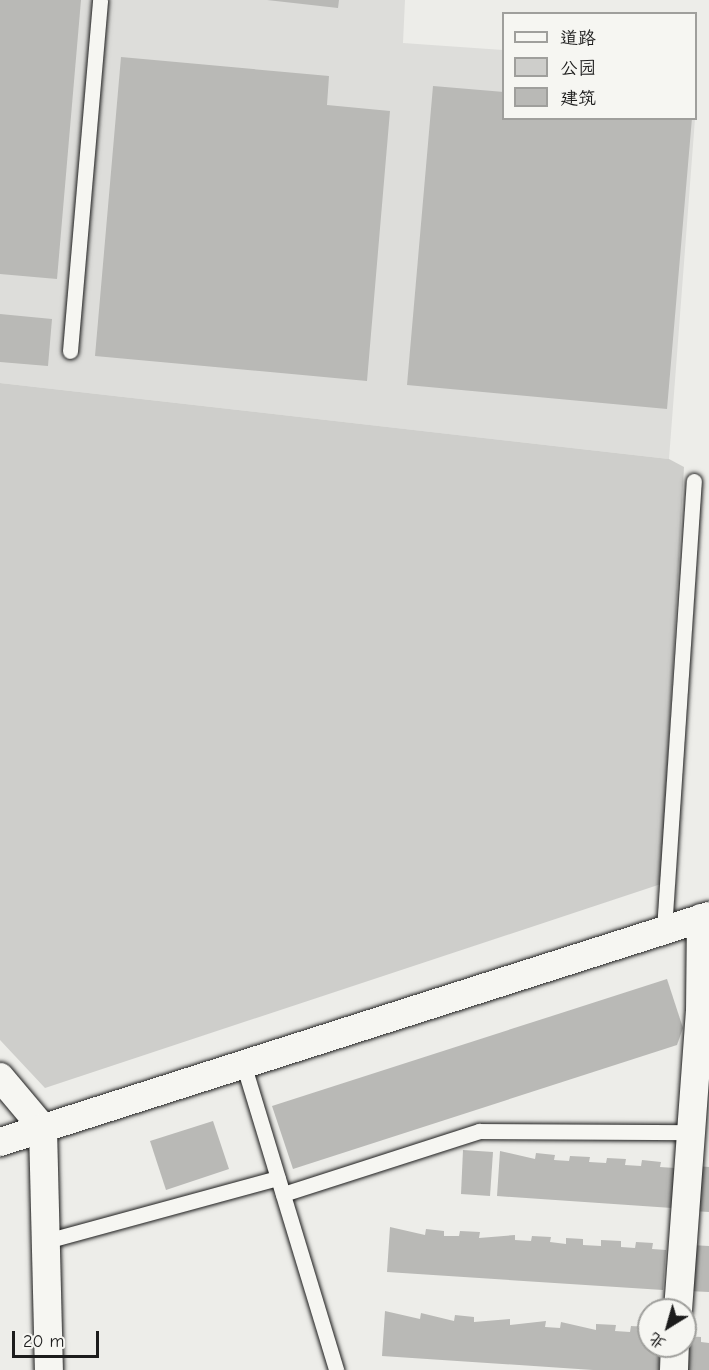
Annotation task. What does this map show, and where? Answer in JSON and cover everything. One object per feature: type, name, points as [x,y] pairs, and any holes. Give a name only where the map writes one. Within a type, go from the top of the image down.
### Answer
[{"type":"street","points":[[0,1142],[705,917],[679,1298]]},
{"type":"street","points":[[0,1077],[43,1128],[49,1370]]},
{"type":"lane","points":[[70,351],[100,0]]},
{"type":"lane","points":[[664,930],[694,481]]},
{"type":"lane","points":[[243,1063],[336,1370]]},
{"type":"lane","points":[[282,1194],[479,1131],[692,1132]]},
{"type":"lane","points":[[46,1241],[278,1178]]},
{"type":"shaded area","points":[[0,0],[405,0],[403,43],[502,50],[502,120],[695,120],[669,459],[0,383]]},
{"type":"green space","points":[[0,383],[669,459],[684,467],[661,884],[45,1088],[0,1040]]},
{"type":"building","points":[[0,0],[81,0],[57,279],[0,274]]},
{"type":"building","points":[[267,0],[339,0],[338,8]]},
{"type":"building","points":[[121,57],[329,76],[327,105],[390,111],[367,381],[95,356]]},
{"type":"building","points":[[433,86],[502,92],[502,120],[692,120],[667,409],[407,385]]},
{"type":"building","points":[[0,314],[52,319],[48,366],[0,362]]},
{"type":"building","points":[[667,979],[683,1028],[677,1045],[293,1169],[272,1106]]},
{"type":"building","points":[[213,1121],[229,1169],[166,1190],[150,1141]]},
{"type":"building","points":[[463,1150],[493,1152],[490,1196],[461,1194]]},
{"type":"building","points":[[500,1151],[535,1159],[536,1153],[555,1155],[554,1160],[569,1161],[570,1156],[590,1157],[589,1162],[606,1163],[607,1158],[626,1159],[625,1165],[641,1166],[642,1160],[661,1162],[660,1167],[675,1168],[672,1208],[497,1196]]},
{"type":"building","points":[[695,1166],[709,1167],[709,1212],[693,1211]]},
{"type":"building","points":[[390,1227],[425,1235],[426,1229],[444,1231],[444,1236],[459,1236],[460,1231],[480,1232],[479,1238],[515,1235],[515,1240],[531,1241],[532,1236],[551,1237],[550,1242],[566,1244],[566,1238],[583,1239],[583,1245],[601,1246],[601,1240],[621,1241],[621,1247],[635,1248],[636,1242],[653,1243],[652,1249],[666,1250],[663,1290],[387,1272]]},
{"type":"building","points":[[691,1245],[709,1246],[709,1292],[688,1291]]},
{"type":"building","points":[[385,1311],[420,1319],[421,1313],[454,1321],[455,1315],[474,1317],[474,1322],[510,1319],[510,1325],[546,1321],[545,1327],[560,1328],[561,1322],[596,1330],[596,1324],[616,1325],[615,1331],[630,1332],[631,1326],[637,1326],[637,1358],[660,1358],[659,1370],[593,1370],[382,1356]]},
{"type":"building","points":[[697,1337],[701,1337],[701,1342],[709,1343],[709,1370],[680,1370],[682,1358],[697,1358]]}]
